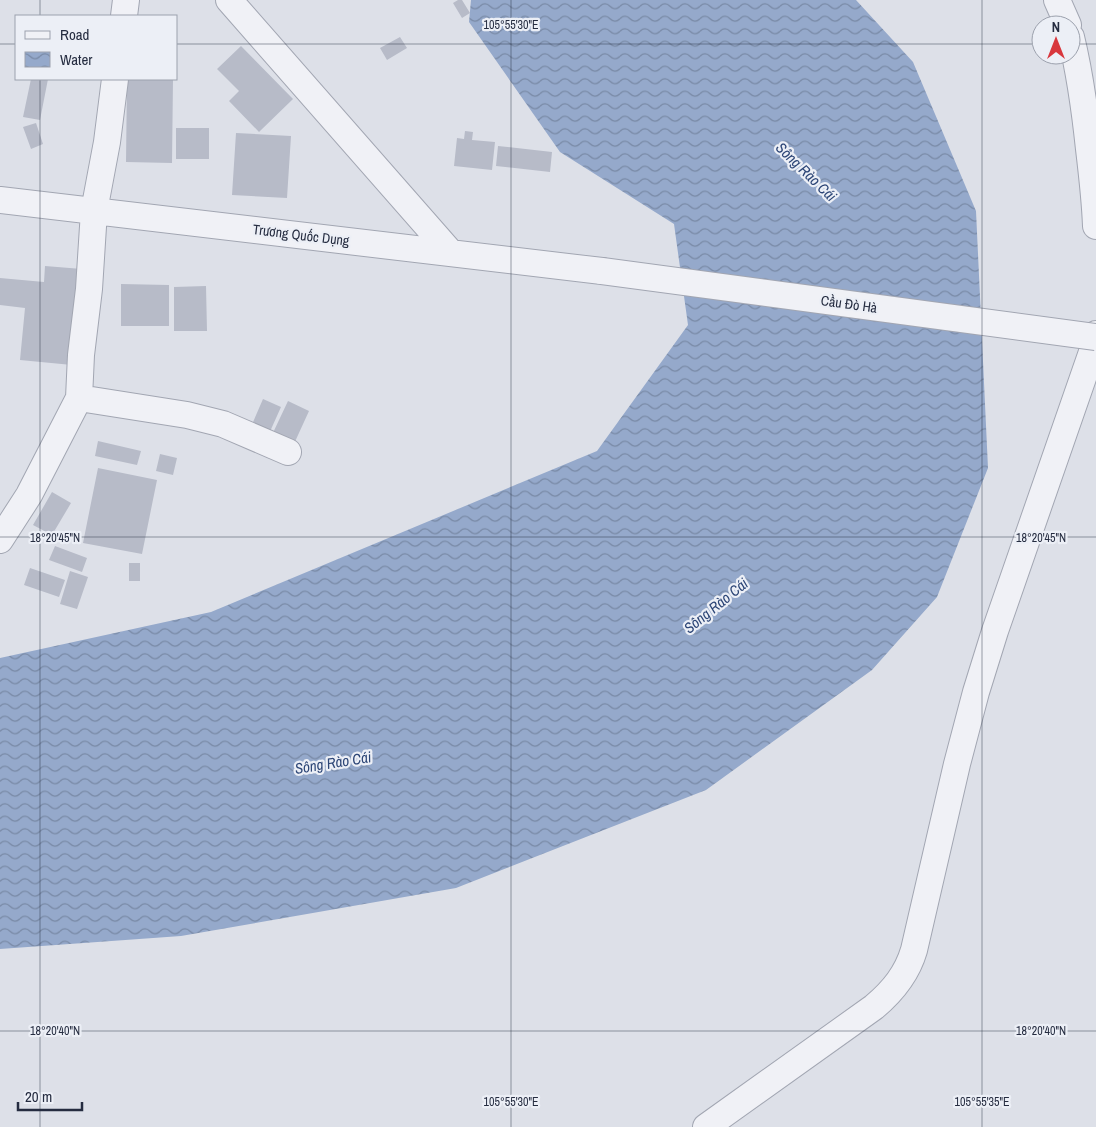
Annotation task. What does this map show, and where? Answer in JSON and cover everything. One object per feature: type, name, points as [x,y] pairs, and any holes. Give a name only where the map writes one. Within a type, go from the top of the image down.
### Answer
[{"type":"street","points":[[124,15],[126,0]]},
{"type":"street","points":[[229,0],[451,253]]},
{"type":"street","points":[[1057,0],[1064,15]]},
{"type":"street","points":[[1077,65],[1085,116],[1096,226]]},
{"type":"street","points":[[0,540],[29,495],[79,398],[94,210],[115,80]]},
{"type":"street","name":"Trương Quốc Dụng","points":[[0,200],[602,271]]},
{"type":"street","name":"Cầu Đò Hà","points":[[602,271],[1096,336]]},
{"type":"street","points":[[706,1127],[874,1007],[893,990],[906,971],[914,950],[957,764],[976,692],[998,622],[1096,336]]},
{"type":"street","points":[[79,398],[187,415],[223,424],[288,452]]},
{"type":"water","name":"Sông Rào Cái","points":[[471,0],[856,0],[913,62],[976,211],[988,468],[937,597],[872,670],[706,790],[456,888],[181,936],[0,949],[0,658],[211,612],[597,451],[688,325],[674,224],[560,152],[469,22]]},
{"type":"building","points":[[462,0],[470,13],[462,18],[453,3]]},
{"type":"building","points":[[400,37],[407,48],[387,60],[380,48]]},
{"type":"building","points":[[241,46],[293,99],[259,132],[229,101],[239,91],[217,69]]},
{"type":"building","points":[[31,80],[48,80],[40,120],[23,117]]},
{"type":"building","points":[[127,80],[173,80],[172,163],[126,162]]},
{"type":"building","points":[[36,123],[43,144],[31,149],[23,127]]},
{"type":"building","points":[[176,128],[209,128],[209,159],[176,159]]},
{"type":"building","points":[[465,131],[473,132],[472,140],[495,142],[492,170],[454,166],[457,138],[464,139]]},
{"type":"building","points":[[236,133],[291,136],[287,198],[232,195]]},
{"type":"building","points":[[498,146],[552,152],[550,172],[496,166]]},
{"type":"building","points":[[45,266],[82,269],[72,365],[20,360],[25,308],[0,305],[0,278],[44,282]]},
{"type":"building","points":[[121,284],[169,285],[169,326],[121,326]]},
{"type":"building","points":[[206,286],[207,331],[174,331],[174,287]]},
{"type":"building","points":[[263,399],[281,407],[268,436],[250,429]]},
{"type":"building","points":[[288,401],[309,411],[293,446],[271,437]]},
{"type":"building","points":[[98,441],[141,451],[137,465],[95,456]]},
{"type":"building","points":[[160,454],[177,458],[173,475],[156,471]]},
{"type":"building","points":[[98,468],[157,480],[142,554],[83,543]]},
{"type":"building","points":[[52,492],[71,503],[52,535],[33,525]]},
{"type":"building","points":[[55,546],[87,558],[82,572],[49,560]]},
{"type":"building","points":[[129,563],[140,563],[140,581],[129,581]]},
{"type":"building","points":[[30,568],[65,580],[59,597],[24,585]]},
{"type":"building","points":[[70,571],[88,577],[77,609],[60,604]]}]
